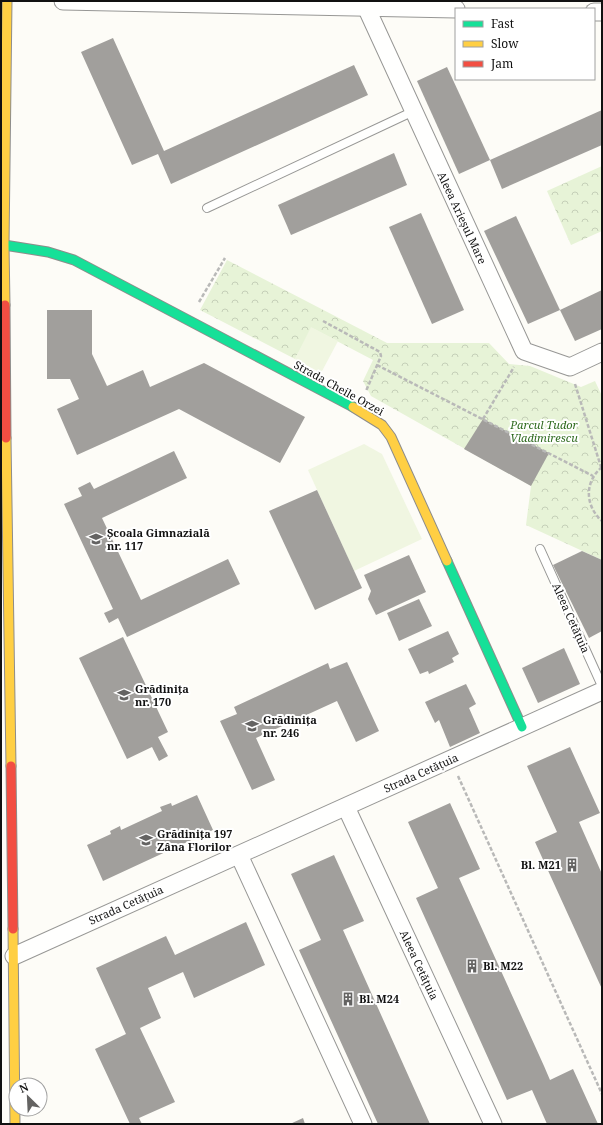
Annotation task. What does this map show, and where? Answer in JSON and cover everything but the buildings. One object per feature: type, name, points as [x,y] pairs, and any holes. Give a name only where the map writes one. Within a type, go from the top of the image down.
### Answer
[{"type":"street","points":[[7,1],[3,220],[4,451],[14,956],[15,1124]]},
{"type":"street","points":[[63,1],[455,9]]},
{"type":"street","name":"Aleea Arieșul Mare","points":[[366,7],[524,351]]},
{"type":"street","name":"Strada Cheile Orzei","points":[[4,245],[36,249],[62,255],[74,260],[188,322],[356,409],[382,425],[391,437],[522,728]]},
{"type":"street","points":[[524,351],[570,367],[602,352]]},
{"type":"street","name":"Strada Cetățuia","points":[[14,956],[602,691]]},
{"type":"street","name":"Aleea Cetățuia","points":[[346,807],[492,1124]]},
{"type":"street","points":[[239,855],[363,1124]]},
{"type":"lane","points":[[207,208],[414,111]]},
{"type":"lane","name":"Aleea Cetățuia","points":[[540,549],[602,686]]},
{"type":"path","points":[[188,322],[225,258]]},
{"type":"path","points":[[323,320],[378,349],[380,352],[381,356],[367,389],[356,409]]},
{"type":"path","points":[[483,419],[524,351]]},
{"type":"path","points":[[377,365],[593,476]]},
{"type":"path","points":[[570,367],[602,467],[593,476],[589,486],[588,496],[596,516],[602,521]]},
{"type":"path","points":[[450,760],[602,1094]]},
{"type":"green space","points":[[602,166],[602,231],[571,245],[547,191]]},
{"type":"green space","name":"Parcul Tudor Vladimirescu","points":[[227,260],[387,343],[489,343],[509,364],[530,366],[581,387],[595,381],[602,396],[602,560],[526,525],[531,486],[371,396],[363,381],[373,360],[312,328],[295,359],[200,310]]},
{"type":"green space","points":[[311,327],[338,341],[321,373],[295,359]]},
{"type":"green space","points":[[364,444],[382,454],[422,539],[354,571],[308,470]]},
{"type":"traffic: fast","points":[[4,245],[48,252],[74,260],[353,407]]},
{"type":"traffic: fast","points":[[447,561],[522,727]]},
{"type":"traffic: slow","points":[[5,305],[4,245],[7,1]]},
{"type":"traffic: slow","points":[[353,407],[382,425],[391,437],[447,561]]},
{"type":"traffic: slow","points":[[6,438],[11,766]]},
{"type":"traffic: slow","points":[[13,929],[15,1124]]},
{"type":"traffic: jam","points":[[5,305],[6,438]]},
{"type":"traffic: jam","points":[[11,766],[13,929]]},
{"type":"place","name":"Școala Gimnazială nr. 117","points":[[96,539]]},
{"type":"place","name":"Grădinița nr. 170","points":[[124,695]]},
{"type":"place","name":"Grădinița nr. 246","points":[[252,726]]},
{"type":"place","name":"Grădinița 197 Zâna Florilor","points":[[146,840]]},
{"type":"place","name":"Bl. M21","points":[[572,865]]},
{"type":"place","name":"Bl. M22","points":[[472,966]]},
{"type":"place","name":"Bl. M24","points":[[348,999]]}]
